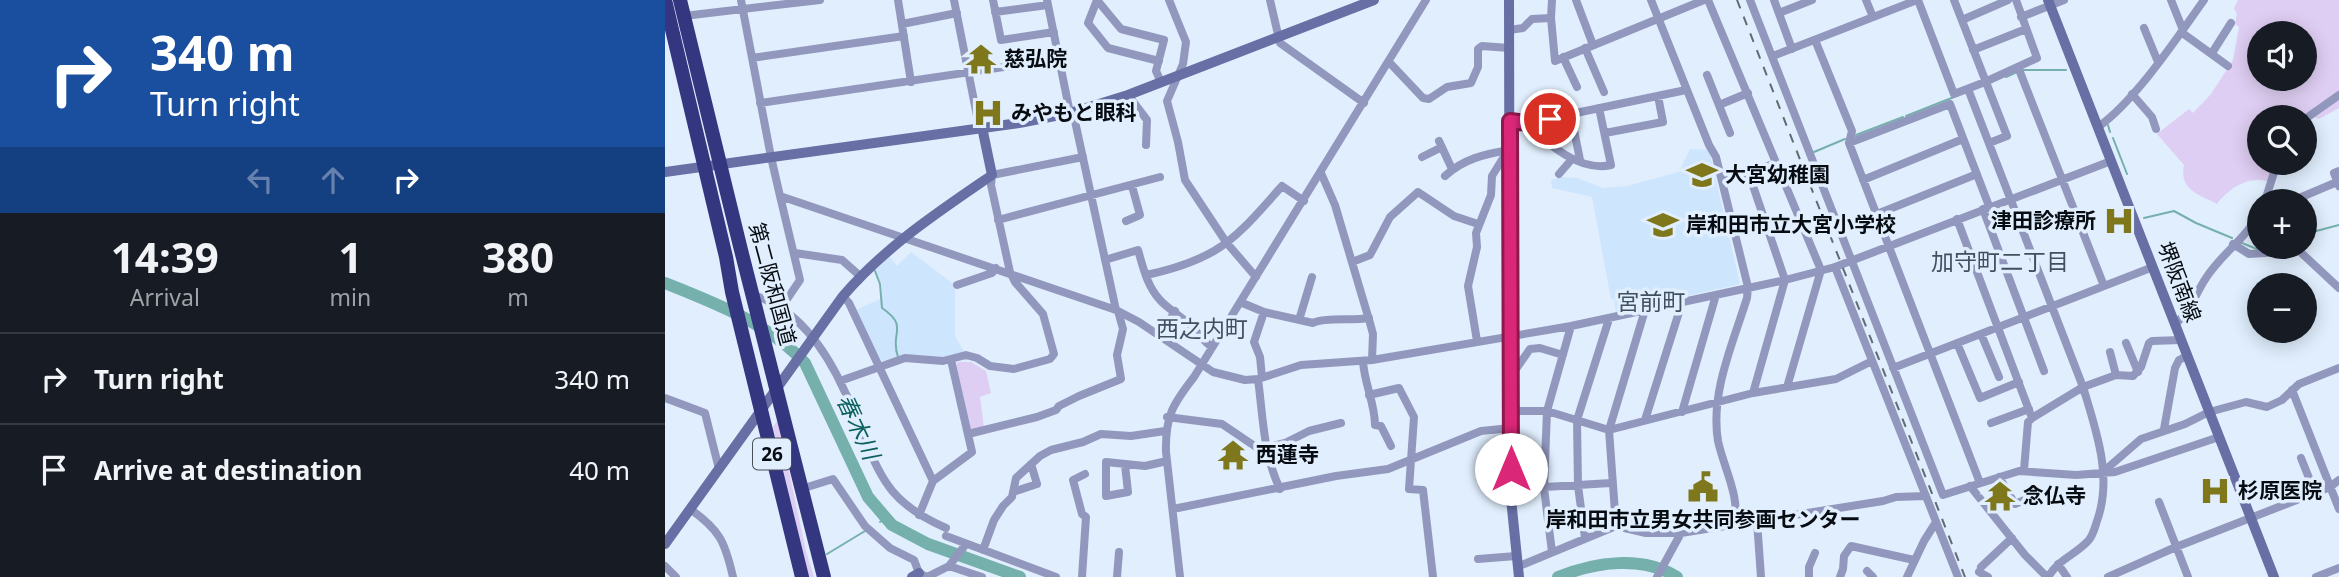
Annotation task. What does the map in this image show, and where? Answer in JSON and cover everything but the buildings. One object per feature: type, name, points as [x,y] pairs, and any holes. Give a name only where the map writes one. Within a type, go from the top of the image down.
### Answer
[{"type":"highway","name":"第二阪和国道","points":[[665,0],[673,18],[712,165],[754,300],[824,577]]},
{"type":"highway","name":"第二阪和国道","points":[[673,18],[680,0]]},
{"type":"highway","name":"第二阪和国道","points":[[712,165],[732,292],[802,577]]},
{"type":"street","points":[[673,18],[742,4],[820,0]]},
{"type":"street","points":[[898,0],[911,82]]},
{"type":"street","points":[[840,381],[905,358],[951,360],[966,355],[990,366],[1014,369],[1050,359],[1054,354],[1043,314],[1014,282],[1010,272],[954,0]]},
{"type":"street","points":[[993,0],[1001,40],[1054,32]]},
{"type":"street","points":[[1159,61],[1108,48],[1088,23],[1097,0],[1121,29],[1164,40],[1159,61],[1156,71],[1161,82]]},
{"type":"street","points":[[1169,0],[1186,43],[1183,64],[1167,101],[1185,180],[1226,242],[1256,277]]},
{"type":"street","points":[[1271,0],[1280,43],[1364,103]]},
{"type":"street","points":[[665,172],[1071,113],[1128,95],[1374,0]]},
{"type":"street","points":[[1180,577],[1167,461],[1167,417],[1304,201],[1426,0]]},
{"type":"street","points":[[1509,0],[1510,489],[1517,567]]},
{"type":"street","points":[[1552,0],[1555,61],[1706,0],[1748,93],[1821,270],[1787,387]]},
{"type":"street","points":[[1576,0],[1604,92]]},
{"type":"street","points":[[1651,0],[1716,157],[1748,287],[1718,393],[1718,441],[1731,481],[1737,513],[1734,526]]},
{"type":"street","points":[[1751,0],[1943,495],[2024,470],[2076,475],[2104,473],[2219,437]]},
{"type":"street","points":[[1774,0],[1792,48]]},
{"type":"street","points":[[1779,13],[1812,0]]},
{"type":"street","points":[[1866,0],[1873,17]]},
{"type":"street","points":[[1773,56],[1918,0],[1954,94],[2037,58],[2015,0]]},
{"type":"street","points":[[1954,0],[2007,136],[1989,143]]},
{"type":"street","points":[[1962,20],[2008,0]]},
{"type":"street","points":[[2021,17],[2049,3],[2063,0]]},
{"type":"street","points":[[2171,0],[2182,31],[2228,66]]},
{"type":"street","points":[[2098,127],[2109,120],[2132,94],[2204,0]]},
{"type":"street","points":[[968,434],[1037,417],[1121,379],[1117,355],[1123,329],[1071,113],[1048,2],[995,12]]},
{"type":"street","name":"堺阪南線","points":[[2049,3],[2274,577]]},
{"type":"street","points":[[742,4],[771,157],[800,280],[781,308]]},
{"type":"street","points":[[902,23],[957,13]]},
{"type":"street","points":[[1509,30],[1523,28],[1532,19],[1551,18]]},
{"type":"street","points":[[2212,53],[2231,23]]},
{"type":"street","points":[[1973,50],[2027,29]]},
{"type":"street","points":[[2143,32],[2158,62]]},
{"type":"street","points":[[752,58],[904,36]]},
{"type":"street","points":[[1815,40],[1852,131],[1849,143],[1980,483]]},
{"type":"street","points":[[1389,62],[1423,98],[1429,99],[1447,87],[1471,83],[1478,67],[1478,49],[1482,46],[1509,48]]},
{"type":"street","points":[[1563,57],[1577,87]]},
{"type":"street","points":[[760,103],[1059,60]]},
{"type":"street","points":[[2018,67],[2104,286]]},
{"type":"street","points":[[1707,75],[1730,133]]},
{"type":"street","points":[[1968,89],[2083,387],[2097,433],[2104,473],[2102,509],[2090,540],[2058,564],[2047,577],[1971,486]]},
{"type":"street","points":[[1510,121],[1528,123],[1686,90]]},
{"type":"street","points":[[1719,105],[1748,93]]},
{"type":"street","points":[[2132,94],[2152,117],[2156,129]]},
{"type":"street","points":[[1128,95],[1147,120],[1146,145]]},
{"type":"street","points":[[2317,111],[2339,95]]},
{"type":"street","points":[[1605,133],[1663,122],[1658,96]]},
{"type":"street","points":[[1849,143],[1950,104],[2045,371]]},
{"type":"street","points":[[1528,123],[1538,134],[1576,160],[1597,168],[1611,165],[1599,108]]},
{"type":"street","points":[[1571,114],[1576,160]]},
{"type":"street","points":[[1863,180],[1963,139]]},
{"type":"street","points":[[1422,156],[1440,144],[1452,169]]},
{"type":"street","points":[[1444,176],[1477,156],[1509,150]]},
{"type":"street","points":[[1478,341],[1468,286],[1477,247],[1478,224],[1491,195],[1492,176],[1509,150]]},
{"type":"street","points":[[665,544],[860,276],[903,237],[992,175],[1083,157]]},
{"type":"street","points":[[1559,174],[1576,160]]},
{"type":"street","points":[[781,196],[1010,272],[1117,311],[1213,372],[1245,380],[1301,365],[1367,360],[1609,319],[1784,280],[1835,267],[2112,161]]},
{"type":"street","points":[[1722,182],[1776,163]]},
{"type":"street","points":[[2317,192],[2338,184],[2334,173],[2339,170]]},
{"type":"street","points":[[1321,173],[1335,205],[1369,318],[1373,334],[1363,373],[1375,425],[1381,426],[1391,446]]},
{"type":"street","points":[[1749,174],[1784,280],[1753,393]]},
{"type":"street","points":[[1877,214],[1977,174]]},
{"type":"street","points":[[998,220],[1160,177]]},
{"type":"street","points":[[1126,220],[1140,215],[1132,186]]},
{"type":"street","points":[[1146,275],[1175,269],[1214,251],[1282,186],[1304,201]]},
{"type":"street","points":[[1352,262],[1370,255],[1390,217],[1417,192],[1454,216],[1478,224]]},
{"type":"street","points":[[1957,219],[2031,413],[2024,470]]},
{"type":"street","points":[[2175,324],[2190,308],[2207,275],[2247,230]]},
{"type":"street","points":[[2233,244],[2249,254],[2281,252],[2295,247],[2339,288]]},
{"type":"street","points":[[1105,260],[1138,250],[1149,285],[1160,301],[1175,311],[1212,347]]},
{"type":"street","points":[[795,253],[842,260],[860,276]]},
{"type":"street","points":[[1835,267],[1958,577]]},
{"type":"street","points":[[1893,368],[2153,267]]},
{"type":"street","points":[[957,285],[992,273],[996,268]]},
{"type":"street","points":[[1299,320],[1312,277]]},
{"type":"street","points":[[1682,412],[1716,295]]},
{"type":"street","points":[[843,296],[849,303],[933,481]]},
{"type":"street","points":[[754,300],[781,308],[797,320],[840,381],[857,423],[888,487],[896,497],[964,545],[1056,577]]},
{"type":"street","points":[[1240,302],[1264,312],[1313,323],[1318,320],[1369,318]]},
{"type":"street","points":[[1645,420],[1680,309],[1679,302]]},
{"type":"street","points":[[1616,526],[1609,429],[1646,310]]},
{"type":"street","points":[[1160,336],[1175,311]]},
{"type":"street","points":[[1264,312],[1254,342],[1260,357],[1261,421],[1273,473],[1280,489]]},
{"type":"street","points":[[1585,538],[1578,486],[1577,420],[1609,319]]},
{"type":"street","points":[[1552,552],[1544,488],[1547,411],[1571,326]]},
{"type":"street","points":[[1982,334],[1999,377]]},
{"type":"street","points":[[1990,423],[2031,413],[2083,387],[2116,375],[2128,377],[2138,372],[2152,341],[2181,340]]},
{"type":"street","points":[[1957,343],[1980,398],[2019,382]]},
{"type":"street","points":[[2126,343],[2138,372]]},
{"type":"street","points":[[1511,376],[1530,349],[1540,348],[1563,355]]},
{"type":"street","points":[[2109,356],[2116,375]]},
{"type":"street","points":[[2164,429],[2175,368],[2179,360],[2187,356]]},
{"type":"street","points":[[919,515],[933,481],[972,452],[951,360]]},
{"type":"street","points":[[1511,411],[1547,411],[1609,429],[1753,393],[1836,379],[1872,361]]},
{"type":"street","points":[[2104,473],[2139,439],[2177,427],[2209,412],[2246,402],[2267,407],[2282,400],[2299,384],[2339,368]]},
{"type":"street","points":[[1369,395],[1399,388],[1414,417],[1409,489],[1423,490],[1433,577]]},
{"type":"street","points":[[2292,390],[2339,509]]},
{"type":"street","points":[[665,398],[705,414],[719,469]]},
{"type":"street","points":[[1167,417],[1222,424],[1256,447],[1285,443],[1309,431],[1341,423]]},
{"type":"street","points":[[1174,509],[1336,476],[1388,469],[1481,431],[1511,428]]},
{"type":"street","points":[[983,550],[995,520],[1012,497],[1016,478],[1051,450],[1083,442],[1101,434],[1131,436],[1165,431]]},
{"type":"street","points":[[2301,458],[2315,493]]},
{"type":"street","points":[[1125,466],[1128,492],[1106,496],[1106,462],[1145,466],[1167,461]]},
{"type":"street","points":[[1013,492],[1037,484],[1031,464]]},
{"type":"street","points":[[1082,577],[1086,517],[1082,514],[1073,480],[1085,474]]},
{"type":"street","points":[[1999,477],[2015,504],[2039,494]]},
{"type":"street","points":[[801,489],[833,479],[836,481],[842,495],[865,526],[890,548],[913,560],[916,575],[936,575],[951,564],[964,545]]},
{"type":"street","points":[[2108,577],[2176,547],[2330,487],[2339,480]]},
{"type":"street","points":[[1510,489],[1611,483]]},
{"type":"street","points":[[1478,559],[1517,567],[1616,526],[1646,533],[1681,533],[1896,497],[1926,496]]},
{"type":"street","points":[[2159,502],[2188,577]]},
{"type":"street","points":[[690,509],[720,535],[733,577]]},
{"type":"street","points":[[1757,521],[1762,577]]},
{"type":"street","points":[[1907,577],[1913,560],[1936,522]]},
{"type":"street","points":[[1657,577],[1681,533]]},
{"type":"street","points":[[1983,572],[2012,538]]},
{"type":"street","points":[[1840,577],[1845,556],[1851,546],[1913,560]]},
{"type":"street","points":[[1117,577],[1119,552]]},
{"type":"street","points":[[1809,577],[1809,567],[1815,553]]},
{"type":"street","points":[[951,564],[982,577]]},
{"type":"street","points":[[2058,564],[2067,577]]},
{"type":"street","points":[[665,566],[676,577]]},
{"type":"street","points":[[2316,577],[2339,568]]},
{"type":"shaded area","points":[[2238,0],[2339,0],[2339,108],[2319,119],[2317,105],[2247,105],[2247,175],[2271,175],[2269,182],[2254,180],[2240,184],[2217,204],[2187,186],[2183,173],[2184,165],[2157,134],[2189,109],[2193,113],[2211,94],[2233,60],[2239,27],[2235,24],[2237,14],[2234,8]]},
{"type":"shaded area","name":"岸和田市立大宮小学校","points":[[1690,149],[1709,150],[1740,284],[1616,312],[1614,299],[1611,299],[1592,197],[1552,188],[1551,180],[1561,177],[1577,178],[1603,188],[1627,186],[1679,172]]},
{"type":"shaded area","points":[[911,252],[955,285],[955,336],[965,353],[948,357],[880,361],[856,310],[882,298],[882,285],[875,270],[889,256],[897,266]]},
{"type":"shaded area","points":[[958,362],[971,362],[986,371],[991,393],[980,397],[984,428],[974,431],[970,428],[955,367]]},
{"type":"shaded area","points":[[778,420],[814,577],[809,577],[773,427]]},
{"type":"waterway","points":[[2023,70],[2066,70]]},
{"type":"waterway","points":[[2006,77],[2017,72]]},
{"type":"waterway","points":[[1906,116],[1954,97]]},
{"type":"waterway","points":[[1856,135],[1903,117]]},
{"type":"waterway","points":[[2108,125],[2110,132]]},
{"type":"waterway","points":[[2113,138],[2127,174]]},
{"type":"waterway","points":[[1814,152],[1845,139]]},
{"type":"waterway","points":[[2144,218],[2174,211],[2232,238]]},
{"type":"waterway","points":[[2317,231],[2339,225]]},
{"type":"waterway","points":[[2242,243],[2247,245]]},
{"type":"waterway","points":[[875,271],[880,284],[882,308],[895,320],[897,326],[898,357]]},
{"type":"waterway","name":"春木川","points":[[665,283],[758,325],[775,336],[805,363],[868,497],[892,525],[928,544],[1020,577]]},
{"type":"waterway","name":"春木川","points":[[880,522],[886,518]]},
{"type":"waterway","points":[[827,554],[865,531]]},
{"type":"waterway","name":"春木川","points":[[1558,577],[1587,568],[1618,563],[1649,566],[1677,577]]},
{"type":"railway","points":[[1737,0],[1965,577]]},
{"type":"place","name":"慈弘院","points":[[981,59]]},
{"type":"place","name":"みやもと眼科","points":[[988,113]]},
{"type":"place","name":"大宮幼稚園","points":[[1702,175]]},
{"type":"place","name":"津田診療所","points":[[2119,221]]},
{"type":"place","name":"岸和田市立大宮小学校","points":[[1663,225]]},
{"type":"place","name":"西蓮寺","points":[[1233,455]]},
{"type":"place","name":"岸和田市立男女共同参画センター","points":[[1703,487]]},
{"type":"place","name":"杉原医院","points":[[2215,491]]},
{"type":"place","name":"念仏寺","points":[[2000,496]]},
{"type":"district","name":"加守町二丁目","points":[[2000,262]]},
{"type":"district","name":"宮前町","points":[[1651,302]]},
{"type":"district","name":"西之内町","points":[[1202,329]]},
{"type":"route","points":[[1511,469],[1510,121],[1528,123],[1550,119]]}]
